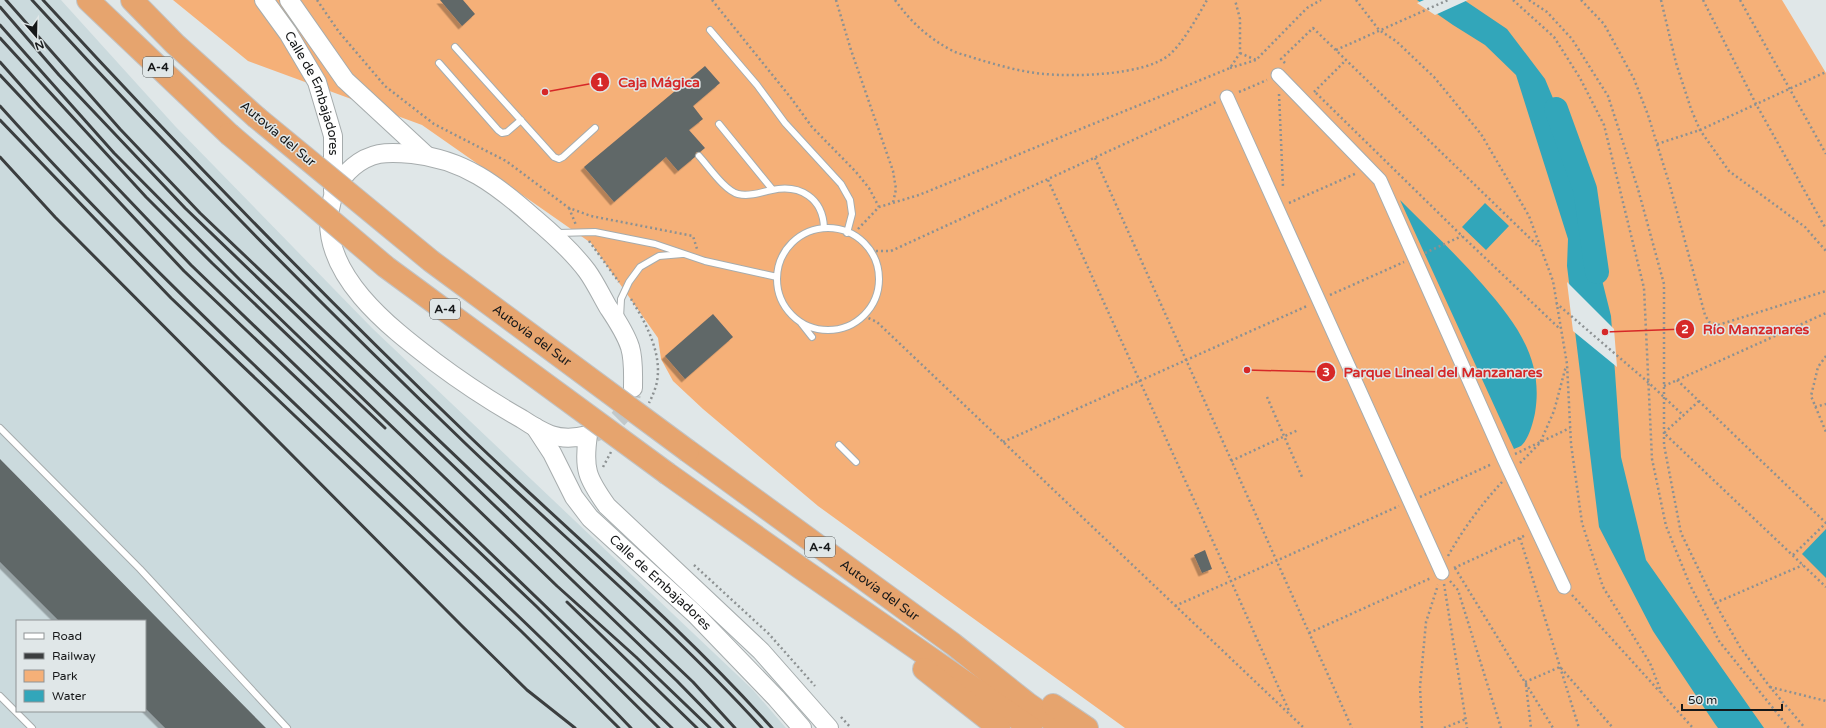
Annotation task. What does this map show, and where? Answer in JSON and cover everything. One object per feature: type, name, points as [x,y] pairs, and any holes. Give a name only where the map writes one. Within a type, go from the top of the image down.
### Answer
[{"type":"highway","name":"A-4","points":[[88,0],[229,134],[386,267],[668,474],[802,569]]},
{"type":"highway","name":"Autovía del Sur","points":[[132,0],[175,44],[256,117],[431,261],[953,644]]},
{"type":"highway","points":[[802,569],[968,705],[999,728]]},
{"type":"highway","points":[[802,569],[986,695],[1030,728]]},
{"type":"highway","points":[[953,644],[1027,703],[1063,728]]},
{"type":"highway","points":[[953,644],[1023,685],[1087,728]]},
{"type":"main road","name":"Calle de Embajadores","points":[[264,0],[288,33],[317,82],[333,136],[333,195]]},
{"type":"main road","name":"Calle de Embajadores","points":[[289,0],[345,80],[426,155]]},
{"type":"main road","points":[[535,427],[447,372],[397,332],[371,307],[343,272],[332,249],[328,223],[333,195],[350,170],[356,164],[378,154],[400,152],[426,155],[457,165],[485,179],[512,198],[552,234],[587,271],[620,325],[630,348],[633,388]]},
{"type":"main road","name":"Calle de Embajadores","points":[[535,427],[552,435],[562,437],[571,438],[588,434],[586,465],[591,484],[607,506],[761,651],[829,728]]},
{"type":"main road","name":"Calle de Embajadores","points":[[535,427],[552,453],[574,497],[590,518],[695,614],[771,692],[802,728]]},
{"type":"street","points":[[1278,75],[1380,180],[1419,255],[1510,473],[1564,587]]},
{"type":"street","points":[[1227,97],[1280,207],[1442,573]]},
{"type":"lane","points":[[710,30],[757,85],[785,122],[841,184],[850,200],[852,214],[850,234]]},
{"type":"lane","points":[[455,47],[554,157],[559,159],[563,157],[595,128]]},
{"type":"lane","points":[[439,63],[502,133],[506,132],[521,120]]},
{"type":"lane","points":[[719,124],[772,189]]},
{"type":"lane","points":[[699,156],[730,191],[739,195],[753,194],[772,189],[789,188],[803,191],[814,199],[820,209],[824,218],[824,228]]},
{"type":"lane","points":[[800,322],[815,328],[830,330],[843,328],[864,316],[874,301],[879,284],[878,267],[871,251],[863,242],[850,234],[837,229],[824,228],[803,235],[789,246],[780,260],[777,277],[779,295],[787,310],[800,322],[812,337]]},
{"type":"lane","points":[[552,234],[595,232],[655,244],[697,257],[705,261],[777,277]]},
{"type":"lane","points":[[620,325],[621,299],[629,282],[640,267],[659,256],[684,254]]},
{"type":"lane","points":[[0,428],[140,569],[287,728]]},
{"type":"lane","points":[[839,445],[856,462]]},
{"type":"lane","points":[[0,696],[32,728]]},
{"type":"path","points":[[317,0],[339,32],[385,86],[434,124],[506,160],[569,208],[591,216],[693,236],[697,248],[697,257]]},
{"type":"path","points":[[712,0],[786,92],[812,127],[856,172],[869,188],[879,207]]},
{"type":"path","points":[[836,0],[854,58],[893,171],[896,189],[893,203]]},
{"type":"path","points":[[895,0],[922,32],[952,51],[1001,66],[1045,74],[1096,74],[1136,69],[1153,64],[1169,55],[1187,33],[1207,0]]},
{"type":"path","points":[[1230,68],[1240,53],[1240,19],[1235,0]]},
{"type":"path","points":[[850,234],[879,207],[919,195],[1230,68],[1256,60],[1307,8],[1321,0]]},
{"type":"path","points":[[1356,0],[1379,30],[1396,40],[1434,77],[1481,134],[1529,216],[1553,281],[1567,364],[1570,428],[1582,523],[1603,587],[1650,663],[1662,694]]},
{"type":"path","points":[[1336,50],[1448,0]]},
{"type":"path","points":[[1513,0],[1554,37],[1580,78],[1604,126],[1644,288],[1652,459],[1666,526],[1690,585],[1719,641],[1790,728]]},
{"type":"path","points":[[1529,0],[1547,12],[1572,39],[1608,96],[1638,189],[1664,284],[1664,445],[1680,533],[1715,603],[1740,647],[1770,687],[1805,728]]},
{"type":"path","points":[[1581,0],[1604,24],[1634,79],[1657,144],[1705,315],[1709,322],[1718,325],[1826,291]]},
{"type":"path","points":[[1661,0],[1676,63],[1700,130],[1729,171],[1805,227],[1826,250]]},
{"type":"path","points":[[1703,0],[1756,104],[1826,229]]},
{"type":"path","points":[[1740,0],[1826,154]]},
{"type":"path","points":[[1286,65],[1281,59],[1313,28],[1541,248]]},
{"type":"path","points":[[1240,53],[1256,60]]},
{"type":"path","points":[[1314,92],[1346,60]]},
{"type":"path","points":[[1657,144],[1700,130],[1826,72]]},
{"type":"path","points":[[871,251],[891,251],[1278,75],[1280,207],[1368,168]]},
{"type":"path","points":[[1309,86],[1462,236],[1560,329]]},
{"type":"path","points":[[1095,158],[1352,728]]},
{"type":"path","points":[[1048,180],[1291,716]]},
{"type":"path","points":[[1003,442],[1462,236]]},
{"type":"path","points":[[1556,303],[1649,383],[1684,416]]},
{"type":"path","points":[[1664,386],[1826,313]]},
{"type":"path","points":[[864,316],[877,322],[1304,728]]},
{"type":"path","points":[[1826,356],[1818,367],[1811,396],[1826,432]]},
{"type":"path","points":[[1422,728],[1420,687],[1426,622],[1446,560],[1460,533],[1477,510],[1510,473],[1540,443],[1554,410],[1567,364]]},
{"type":"path","points":[[1677,380],[1826,523],[1793,555]]},
{"type":"path","points":[[1267,397],[1302,477]]},
{"type":"path","points":[[1664,433],[1699,401]]},
{"type":"path","points":[[1815,407],[1826,404]]},
{"type":"path","points":[[1175,606],[1540,443],[1570,428]]},
{"type":"path","points":[[1231,461],[1298,430]]},
{"type":"path","points":[[1664,433],[1826,587]]},
{"type":"path","points":[[1309,633],[1538,530]]},
{"type":"path","points":[[1520,538],[1578,728]]},
{"type":"path","points":[[1715,603],[1803,565]]},
{"type":"path","points":[[1454,567],[1553,728]]},
{"type":"path","points":[[1442,573],[1467,728]]},
{"type":"path","points":[[1442,573],[1458,590],[1501,728]]},
{"type":"path","points":[[1564,587],[1693,728]]},
{"type":"path","points":[[1525,682],[1560,667]]},
{"type":"path","points":[[1560,667],[1613,728]]},
{"type":"path","points":[[1525,682],[1531,728]]},
{"type":"path","points":[[1770,687],[1826,701]]},
{"type":"path","points":[[1444,728],[1466,718]]},
{"type":"shaded area","points":[[0,0],[61,0],[175,126],[372,328],[753,690],[786,728],[0,728]]},
{"type":"green space","points":[[173,0],[1782,0],[1826,73],[1826,728],[1125,728],[818,506],[703,409],[673,381],[661,359],[658,338],[591,243],[422,125],[248,61]]},
{"type":"water","points":[[1417,0],[1464,0],[1507,29],[1545,79],[1562,120],[1611,316],[1621,457],[1646,560],[1764,728],[1718,728],[1653,631],[1599,527],[1567,266],[1568,239],[1516,75],[1485,45]]},
{"type":"water","points":[[1400,200],[1453,252],[1483,285],[1506,313],[1525,343],[1535,376],[1537,394],[1535,413],[1530,430],[1527,438],[1518,448],[1514,449]]},
{"type":"water","points":[[1485,203],[1509,226],[1486,250],[1462,227]]},
{"type":"water","points":[[1826,529],[1826,578],[1802,554]]},
{"type":"pier","points":[[1424,0],[1468,0],[1435,15],[1417,3]]},
{"type":"pier","points":[[1567,282],[1614,329],[1617,367],[1573,331]]},
{"type":"building","points":[[440,0],[463,0],[475,14],[462,26]]},
{"type":"building","points":[[705,66],[720,83],[693,106],[703,119],[689,130],[705,148],[700,152],[696,152],[695,157],[678,171],[666,157],[614,202],[584,167]]},
{"type":"building","points":[[713,314],[733,337],[685,379],[665,356]]},
{"type":"building","points":[[0,459],[266,728],[165,728],[146,709],[146,620],[58,620],[0,562]]},
{"type":"building","points":[[1205,550],[1212,569],[1202,573],[1194,555]]},
{"type":"waterway","points":[[1556,109],[1585,189],[1597,272]]},
{"type":"tunnel","points":[[595,433],[608,427],[623,414],[632,394]]},
{"type":"railway","points":[[6,0],[120,129],[200,213],[693,682],[735,728]]},
{"type":"railway","points":[[32,0],[138,114],[355,336],[467,445],[691,654],[762,728]]},
{"type":"railway","points":[[43,0],[200,167],[415,384],[700,652],[772,728]]},
{"type":"railway","points":[[0,7],[59,75],[185,208],[677,681],[723,728]]},
{"type":"railway","points":[[0,25],[114,153],[240,280],[557,586],[636,657],[710,728]]},
{"type":"railway","points":[[0,38],[146,197],[212,263],[385,428]]},
{"type":"railway","points":[[0,62],[40,107],[191,265],[672,728]]},
{"type":"railway","points":[[0,75],[184,271],[536,606],[659,728]]},
{"type":"railway","points":[[0,106],[54,165],[165,278],[279,389],[543,640],[631,728]]},
{"type":"railway","points":[[0,120],[171,298],[521,631],[619,728]]},
{"type":"railway","points":[[0,157],[55,217],[462,626],[527,690],[575,728]]},
{"type":"railway","points":[[567,602],[697,728]]},
{"type":"place","name":"Caja Mágica","points":[[545,92]]},
{"type":"place","name":"Río Manzanares","points":[[1605,332]]},
{"type":"place","name":"Parque Lineal del Manzanares","points":[[1247,370]]}]
